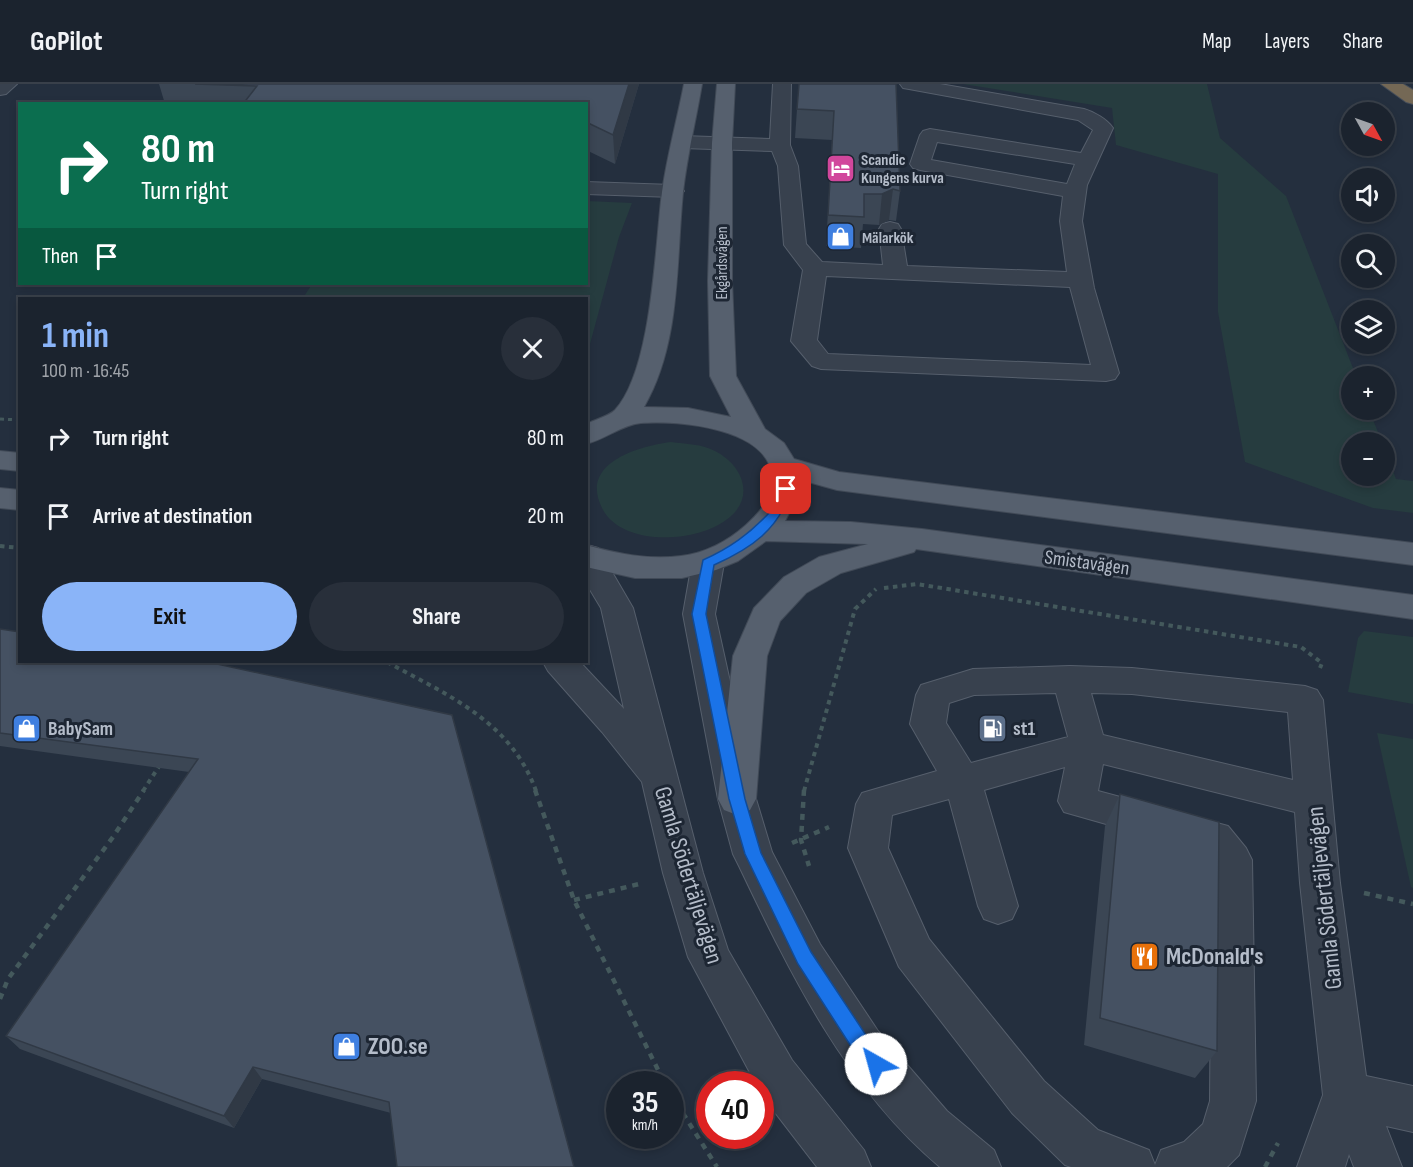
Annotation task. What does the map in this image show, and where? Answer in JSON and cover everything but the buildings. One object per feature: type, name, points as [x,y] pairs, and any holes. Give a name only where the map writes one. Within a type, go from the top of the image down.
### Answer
[{"type":"highway","points":[[1390,84],[1413,98]]},
{"type":"main road","points":[[624,418],[643,386],[656,339],[673,191],[693,84]]},
{"type":"main road","name":"Ekgårdsvägen","points":[[726,84],[722,143],[720,281],[723,376],[754,435]]},
{"type":"main road","points":[[588,435],[624,418],[665,414],[728,423],[754,435],[774,449],[784,465],[786,489],[779,510],[760,531],[736,550],[708,563],[672,569],[627,567],[588,556]]},
{"type":"main road","points":[[0,460],[18,462]]},
{"type":"main road","points":[[784,465],[837,481],[1413,554]]},
{"type":"main road","points":[[0,498],[18,500]]},
{"type":"main road","name":"Smistavägen","points":[[760,531],[851,532],[922,539],[1413,607]]},
{"type":"main road","points":[[737,799],[750,656],[766,616],[795,585],[830,565],[922,539]]},
{"type":"street","points":[[0,90],[8,84]]},
{"type":"street","points":[[782,84],[780,145],[788,166],[795,245],[815,269],[1082,280]]},
{"type":"street","points":[[815,269],[804,341],[821,361],[1106,373],[1072,235],[1071,207],[1075,192],[1103,128],[1084,115],[909,84]]},
{"type":"street","points":[[1075,192],[920,164],[930,135],[1089,160]]},
{"type":"street","points":[[682,142],[780,145]]},
{"type":"street","points":[[588,188],[673,191]]},
{"type":"street","points":[[890,229],[896,272]]},
{"type":"street","name":"Gamla Södertäljevägen","points":[[588,558],[617,608],[683,873],[709,957],[776,1076],[847,1167]]},
{"type":"street","points":[[708,563],[699,614],[737,799],[753,854],[805,958],[862,1047],[930,1128],[977,1167]]},
{"type":"street","points":[[561,663],[615,722],[660,781]]},
{"type":"street","points":[[998,906],[962,780],[928,724],[933,695],[973,682],[1070,679],[1088,746],[1077,801],[1214,838],[1233,860],[1233,1101],[1222,1138],[1196,1164],[1178,1167]]},
{"type":"street","name":"Gamla Södertäljevägen","points":[[1070,679],[1132,681],[1305,700],[1320,883],[1346,1095],[1378,1167]]},
{"type":"street","points":[[1131,1167],[1082,1148],[1028,1097],[914,953],[868,848],[875,804],[1088,746],[1314,801]]},
{"type":"street","points":[[1346,1095],[1413,1109]]},
{"type":"street","name":"Gamla Södertäljevägen","points":[[1321,1167],[1346,1095]]},
{"type":"path","points":[[0,419],[18,420]]},
{"type":"path","points":[[0,546],[18,548]]},
{"type":"path","points":[[389,663],[470,707],[510,744],[533,784],[574,900],[659,1071]]},
{"type":"path","points":[[0,999],[8,979],[113,837],[164,759]]},
{"type":"path","points":[[684,1115],[717,1167]]},
{"type":"green space","points":[[963,84],[1207,84],[1220,138],[1286,196],[1341,337],[1341,354],[1347,354],[1352,366],[1341,366],[1341,420],[1373,420],[1378,432],[1341,432],[1341,486],[1395,486],[1395,476],[1396,479],[1413,481],[1413,513],[1373,508],[1245,462],[1218,312],[1218,174],[1116,145],[1112,108]]},
{"type":"green space","points":[[588,201],[632,203],[619,237],[588,351],[588,297],[304,297],[311,285],[588,285]]},
{"type":"green space","points":[[671,442],[705,447],[725,457],[733,465],[743,483],[741,502],[726,520],[713,528],[697,533],[679,537],[660,537],[625,530],[612,521],[602,508],[597,492],[599,479],[605,468],[629,453]]},
{"type":"green space","points":[[1364,631],[1413,637],[1413,704],[1348,692],[1358,638]]},
{"type":"green space","points":[[1377,733],[1413,739],[1413,888],[1411,887]]},
{"type":"place","name":"Scandic Kungens kurva","points":[[840,168]]},
{"type":"place","name":"Mälarkök","points":[[841,237]]},
{"type":"place","name":"BabySam","points":[[27,728]]},
{"type":"place","name":"st1","points":[[992,728]]},
{"type":"place","name":"McDonald's","points":[[1145,956]]},
{"type":"place","name":"ZOO.se","points":[[347,1046]]},
{"type":"route","points":[[786,489],[779,510],[760,531],[736,550],[708,563],[699,614],[737,799],[753,854],[805,958],[862,1047],[876,1064]]}]
